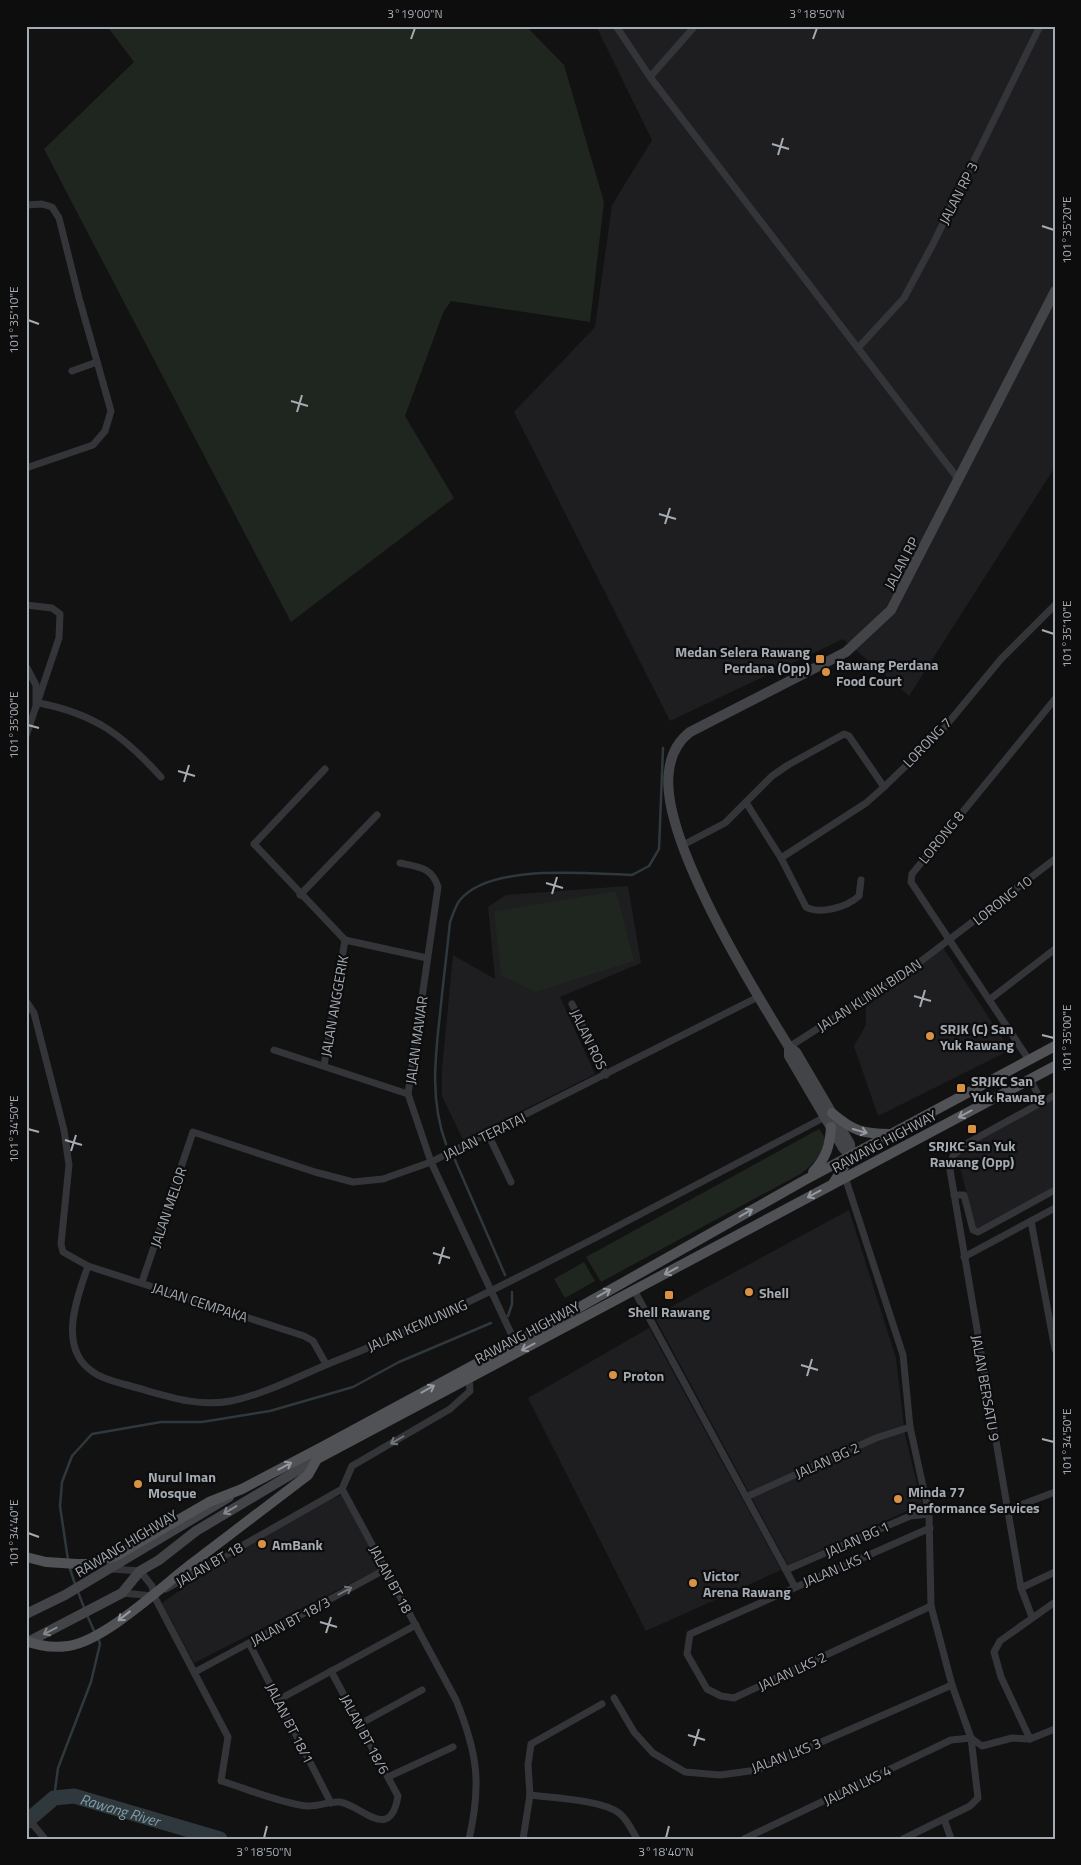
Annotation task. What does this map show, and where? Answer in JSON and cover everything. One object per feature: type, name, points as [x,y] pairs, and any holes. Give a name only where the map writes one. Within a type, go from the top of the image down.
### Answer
[{"type":"main road","name":"RAWANG HIGHWAY","points":[[242,1489],[515,1342],[805,1180],[1055,1046]]},
{"type":"main road","name":"RAWANG HIGHWAY","points":[[317,1459],[1055,1066]]},
{"type":"main road","points":[[829,1115],[846,1126],[862,1133],[893,1134]]},
{"type":"main road","points":[[805,1180],[826,1155],[830,1145],[831,1127]]},
{"type":"main road","points":[[832,1184],[852,1156],[857,1163],[873,1163]]},
{"type":"main road","points":[[26,1642],[55,1647],[70,1646],[115,1623],[308,1475],[317,1459]]},
{"type":"main road","points":[[26,1556],[46,1562],[88,1564],[116,1556],[209,1502],[242,1489]]},
{"type":"street","points":[[616,26],[650,77],[959,480]]},
{"type":"street","points":[[650,77],[695,26]]},
{"type":"street","name":"JALAN RP 3","points":[[858,348],[904,298],[1030,51],[1040,26]]},
{"type":"street","points":[[26,205],[42,204],[52,207],[60,218],[111,411],[105,431],[93,445],[26,468]]},
{"type":"street","name":"JALAN RP","points":[[683,845],[669,788],[669,772],[673,754],[679,741],[690,732],[846,652],[891,610],[1055,291]]},
{"type":"street","points":[[72,371],[97,362]]},
{"type":"street","points":[[26,605],[52,608],[60,614],[59,638],[26,736]]},
{"type":"street","name":"LORONG 7","points":[[781,858],[866,803],[884,787],[939,734],[1001,659],[1055,605]]},
{"type":"street","points":[[27,668],[36,684],[37,706]]},
{"type":"street","name":"LORONG 8","points":[[1029,1060],[915,892],[911,882],[912,874],[1055,699]]},
{"type":"street","points":[[37,706],[81,715],[112,730],[136,750],[161,777]]},
{"type":"street","points":[[852,1156],[850,1144],[829,1115],[796,1052],[788,1047],[731,950],[683,845],[725,823],[747,804],[780,770],[844,734],[849,736],[884,787]]},
{"type":"street","points":[[325,769],[254,844],[300,895],[345,940]]},
{"type":"street","points":[[747,804],[781,858],[806,907],[813,911],[822,911],[854,901],[859,896],[861,880]]},
{"type":"street","points":[[300,895],[377,815]]},
{"type":"street","name":"LORONG 10","points":[[949,942],[1055,859]]},
{"type":"street","name":"JALAN MAWAR","points":[[400,863],[427,869],[435,877],[438,887],[408,1094],[431,1162],[490,1292],[515,1342]]},
{"type":"street","name":"JALAN ANGGERIK","points":[[324,1066],[345,940],[428,958]]},
{"type":"street","name":"JALAN KLINIK BIDAN","points":[[788,1047],[912,968],[949,942]]},
{"type":"street","points":[[989,1000],[1055,949]]},
{"type":"street","name":"JALAN TERATAI","points":[[193,1132],[315,1172],[353,1182],[383,1178],[431,1162],[758,997]]},
{"type":"street","name":"JALAN CEMPAKA","points":[[26,1002],[34,1013],[64,1130],[68,1165],[61,1244],[63,1252],[88,1266],[304,1336],[313,1341],[326,1364]]},
{"type":"street","name":"JALAN ROS","points":[[572,1004],[606,1075]]},
{"type":"street","points":[[274,1050],[408,1094]]},
{"type":"street","points":[[1030,1079],[1042,1102],[1055,1096]]},
{"type":"street","name":"JALAN BERSATU 9","points":[[1032,1617],[1021,1588],[950,1170],[953,1156],[964,1144],[1042,1102]]},
{"type":"street","points":[[829,1115],[831,1127],[843,1148],[852,1156]]},
{"type":"street","name":"JALAN KEMUNING","points":[[88,1266],[75,1307],[72,1324],[73,1340],[78,1356],[93,1372],[111,1380],[178,1399],[204,1403],[230,1401],[258,1393],[374,1346],[490,1292],[829,1115]]},
{"type":"street","name":"JALAN MELOR","points":[[142,1282],[193,1132]]},
{"type":"street","points":[[488,1134],[511,1182]]},
{"type":"street","points":[[845,1178],[903,1355],[910,1427],[929,1514],[931,1606],[952,1685],[971,1738],[978,1798],[970,1806],[903,1839]]},
{"type":"street","points":[[954,1195],[964,1195],[973,1230],[978,1232],[1055,1190]]},
{"type":"street","points":[[964,1257],[1055,1208]]},
{"type":"street","points":[[1031,1221],[1055,1349]]},
{"type":"street","points":[[634,1290],[795,1587]]},
{"type":"street","points":[[342,1489],[352,1466],[450,1409],[470,1391],[470,1378]]},
{"type":"street","name":"JALAN BG 2","points":[[746,1497],[876,1438],[910,1427]]},
{"type":"street","name":"RAWANG HIGHWAY","points":[[26,1642],[122,1593],[140,1571],[159,1560],[196,1531],[317,1459]]},
{"type":"street","name":"RAWANG HIGHWAY","points":[[26,1614],[88,1582],[242,1489]]},
{"type":"street","name":"JALAN BT 18","points":[[154,1596],[342,1489],[456,1700],[470,1734],[477,1786],[469,1839]]},
{"type":"street","points":[[1008,1510],[1055,1492]]},
{"type":"street","name":"JALAN BG 1","points":[[786,1570],[910,1516],[929,1514]]},
{"type":"street","name":"JALAN LKS 1","points":[[690,1634],[930,1528]]},
{"type":"street","points":[[109,1569],[119,1568],[140,1571],[152,1586],[154,1596],[228,1737],[228,1747],[220,1781],[300,1805],[318,1806],[331,1803]]},
{"type":"street","name":"JALAN BT 18/3","points":[[195,1672],[386,1569]]},
{"type":"street","points":[[1021,1588],[1055,1572]]},
{"type":"street","points":[[122,1593],[154,1596]]},
{"type":"street","points":[[1030,1739],[1001,1677],[994,1652],[1000,1641],[1055,1602]]},
{"type":"street","name":"JALAN LKS 2","points":[[690,1634],[687,1654],[707,1688],[721,1696],[734,1698],[931,1606]]},
{"type":"street","points":[[278,1700],[416,1625]]},
{"type":"street","name":"JALAN BT 18/1","points":[[249,1643],[331,1803]]},
{"type":"street","name":"JALAN BT 18/6","points":[[331,1671],[398,1796],[396,1809],[388,1818],[377,1820],[341,1802],[331,1803]]},
{"type":"street","name":"JALAN LKS 3","points":[[614,1698],[634,1732],[653,1752],[686,1772],[720,1775],[757,1770],[952,1685]]},
{"type":"street","points":[[360,1724],[422,1690]]},
{"type":"street","points":[[523,1839],[530,1795],[528,1765],[531,1744],[602,1704]]},
{"type":"street","points":[[971,1738],[982,1746],[1012,1738],[1030,1739],[1055,1729]]},
{"type":"street","name":"JALAN LKS 4","points":[[744,1839],[950,1740],[971,1738]]},
{"type":"street","points":[[388,1777],[453,1747]]},
{"type":"street","points":[[530,1795],[602,1804],[618,1812],[627,1822],[637,1839]]},
{"type":"street","points":[[26,1816],[45,1839]]},
{"type":"street","points":[[944,1819],[951,1839]]},
{"type":"shaded area","points":[[107,26],[526,26],[564,65],[604,202],[590,322],[451,301],[443,313],[405,416],[454,498],[291,622],[44,149],[134,62]]},
{"type":"shaded area","points":[[596,26],[1055,26],[1055,467],[909,696],[843,639],[670,721],[514,412],[595,327],[612,205],[652,140]]},
{"type":"shaded area","points":[[628,886],[641,963],[560,997],[595,1074],[463,1140],[442,1096],[442,1069],[453,955],[495,979],[488,907],[506,895]]},
{"type":"shaded area","points":[[616,891],[634,961],[535,992],[501,975],[494,911]]},
{"type":"shaded area","name":"SRJK (C) San Yuk Rawang","points":[[942,946],[1010,1050],[878,1116],[854,1046],[866,1025],[866,999]]},
{"type":"shaded area","points":[[1055,1098],[1055,1187],[976,1229],[957,1156],[966,1146]]},
{"type":"shaded area","points":[[819,1129],[826,1139],[824,1145],[817,1158],[802,1173],[601,1282],[586,1257]]},
{"type":"shaded area","points":[[849,1210],[896,1358],[905,1435],[922,1504],[788,1565],[654,1316]]},
{"type":"shaded area","points":[[584,1262],[595,1281],[565,1298],[554,1279]]},
{"type":"shaded area","points":[[649,1328],[781,1570],[646,1631],[528,1398]]},
{"type":"shaded area","points":[[342,1495],[381,1568],[194,1663],[162,1603],[210,1569],[254,1543],[301,1510]]},
{"type":"waterway","points":[[446,1144],[438,1112],[435,1063],[450,922],[457,905],[474,888],[494,880],[541,873],[632,875],[649,866],[659,849],[663,748]]},
{"type":"waterway","points":[[455,1160],[505,1275]]},
{"type":"waterway","points":[[508,1316],[512,1304],[512,1292]]},
{"type":"waterway","points":[[68,1560],[60,1506],[62,1482],[72,1456],[92,1434],[161,1422],[202,1422],[270,1411],[353,1387],[399,1362],[491,1323]]},
{"type":"waterway","points":[[69,1566],[76,1587]]},
{"type":"waterway","points":[[78,1592],[85,1610]]},
{"type":"waterway","points":[[87,1615],[95,1633]]},
{"type":"waterway","points":[[54,1798],[58,1768],[91,1682],[100,1644],[98,1638]]},
{"type":"waterway","name":"Rawang River","points":[[26,1822],[54,1798],[74,1796],[220,1839]]},
{"type":"place","name":"Medan Selera Rawang Perdana (Opp)","points":[[820,659]]},
{"type":"place","name":"Rawang Perdana Food Court","points":[[826,672]]},
{"type":"place","name":"SRJK (C) San Yuk Rawang","points":[[930,1036]]},
{"type":"place","name":"SRJKC San Yuk Rawang","points":[[961,1088]]},
{"type":"place","name":"SRJKC San Yuk Rawang (Opp)","points":[[972,1129]]},
{"type":"place","name":"Shell","points":[[749,1292]]},
{"type":"place","name":"Shell Rawang","points":[[669,1295]]},
{"type":"place","name":"Proton","points":[[613,1375]]},
{"type":"place","name":"Nurul Iman Mosque","points":[[138,1484]]},
{"type":"place","name":"Minda 77 Performance Services","points":[[898,1499]]},
{"type":"place","name":"AmBank","points":[[262,1544]]},
{"type":"place","name":"Victor Arena Rawang","points":[[693,1583]]}]
